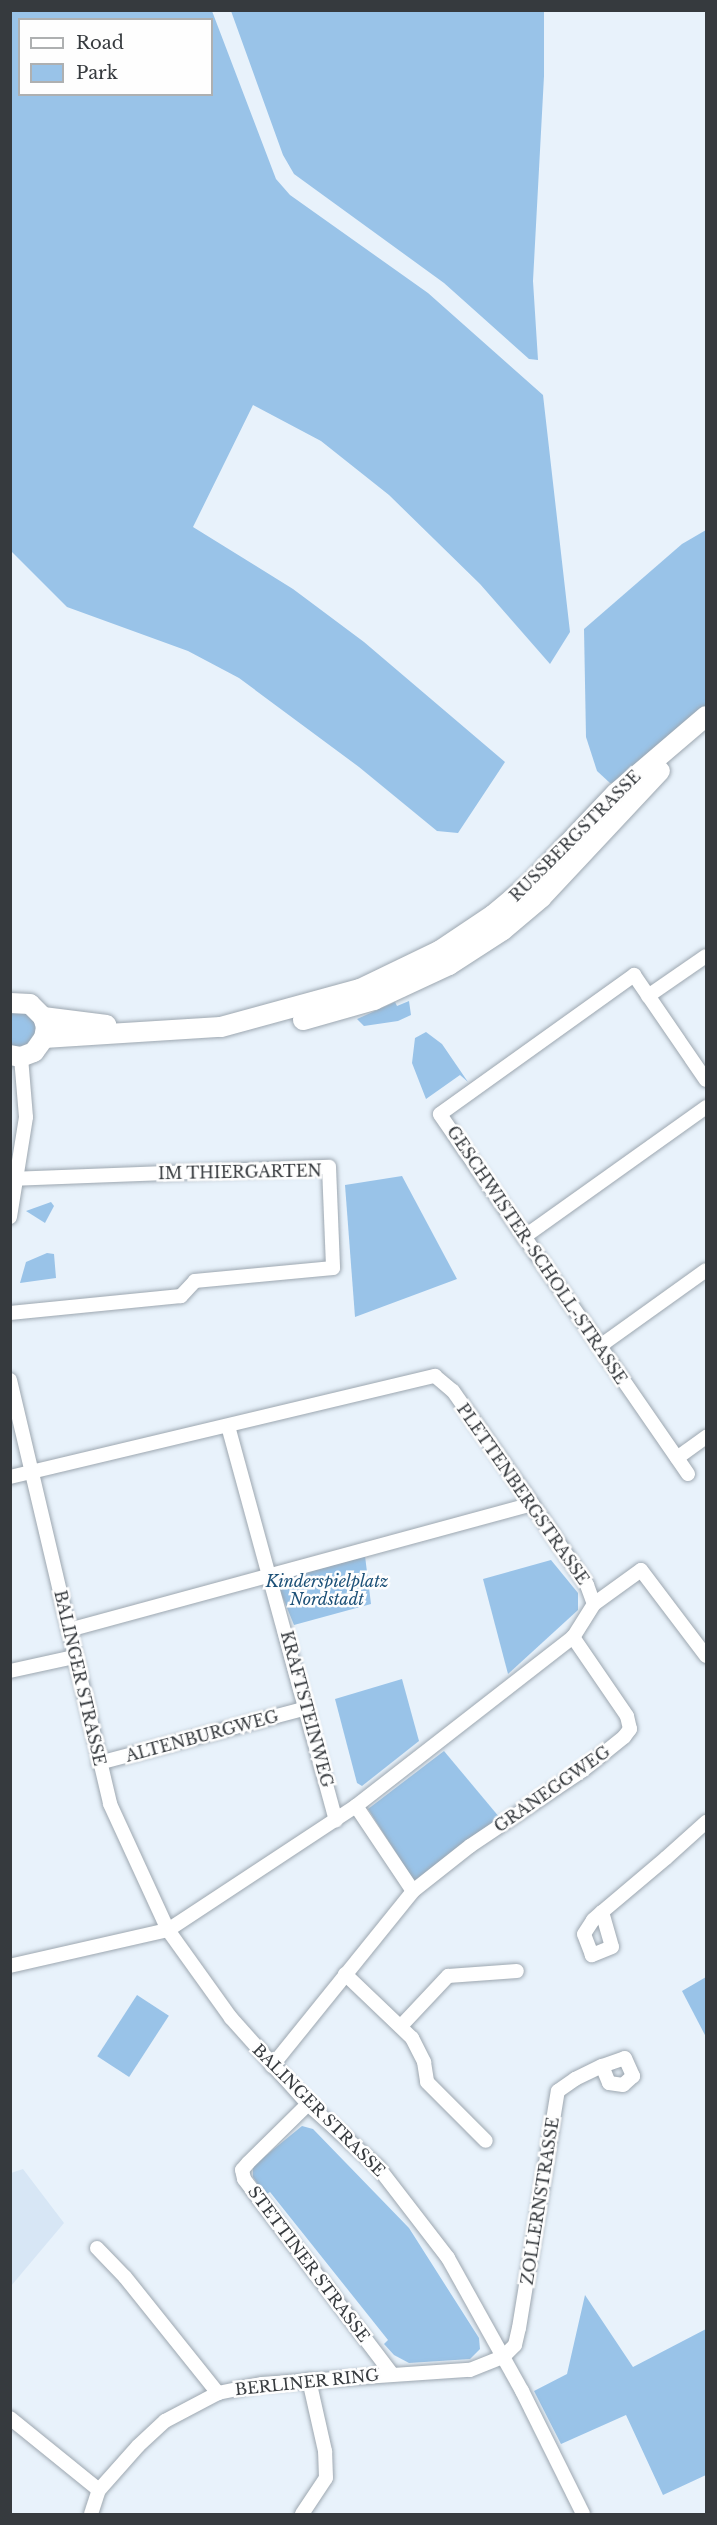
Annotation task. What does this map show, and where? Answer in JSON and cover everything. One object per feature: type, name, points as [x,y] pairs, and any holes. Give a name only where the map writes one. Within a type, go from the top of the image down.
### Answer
[{"type":"street","name":"RUSSBERGSTRASSE","points":[[238,1024],[333,999],[439,951],[493,915],[530,884],[616,793],[706,716]]},
{"type":"street","name":"RUSSBERGSTRASSE","points":[[44,1038],[238,1024],[276,1024],[334,1013],[374,1000],[449,965],[503,930],[540,898],[627,803],[706,732]]},
{"type":"street","points":[[706,956],[648,996],[706,1080]]},
{"type":"street","name":"GESCHWISTER-SCHOLL-STRASSE","points":[[648,996],[634,975],[440,1114],[688,1474]]},
{"type":"street","name":"RUSSBERGSTRASSE","points":[[10,1003],[30,1004],[43,1017],[144,1031]]},
{"type":"street","points":[[10,1217],[26,1105],[16,1056],[34,1052],[44,1038],[43,1017]]},
{"type":"street","points":[[524,1237],[706,1107]]},
{"type":"street","name":"IM THIERGARTEN","points":[[10,1313],[181,1296],[195,1281],[333,1268],[330,1167],[14,1179]]},
{"type":"street","points":[[600,1346],[706,1270]]},
{"type":"street","name":"PLETTENBERGSTRASSE","points":[[10,1478],[435,1376],[453,1391],[532,1504],[587,1585],[594,1604],[573,1637],[356,1806],[168,1930]]},
{"type":"street","name":"BALINGER STRASSE","points":[[10,1380],[99,1763],[123,1839],[168,1930],[231,2018],[272,2066],[308,2104],[378,2167],[434,2240],[470,2293],[583,2514]]},
{"type":"street","name":"KRAFTSTEINWEG","points":[[228,1426],[271,1575],[304,1709],[336,1820]]},
{"type":"street","points":[[677,1458],[706,1437]]},
{"type":"street","points":[[69,1630],[532,1504]]},
{"type":"street","points":[[594,1604],[641,1570],[706,1656]]},
{"type":"street","name":"GRANEGGWEG","points":[[272,2066],[413,1891],[470,1846],[583,1770],[630,1729],[627,1716],[573,1637]]},
{"type":"street","points":[[10,1671],[74,1657]]},
{"type":"street","name":"ALTENBURGWEG","points":[[99,1763],[304,1709]]},
{"type":"street","points":[[356,1806],[413,1891]]},
{"type":"street","points":[[602,1912],[706,1822]]},
{"type":"street","points":[[10,1966],[168,1930]]},
{"type":"street","points":[[400,2026],[448,1976],[517,1971]]},
{"type":"street","points":[[345,1974],[412,2038],[424,2062],[427,2082],[486,2141]]},
{"type":"street","name":"ZOLLERNSTRASSE","points":[[503,2357],[515,2344],[519,2328],[558,2091],[602,2066]]},
{"type":"street","name":"STETTINER STRASSE","points":[[308,2104],[242,2170],[244,2179],[392,2374]]},
{"type":"street","points":[[97,2248],[132,2285],[218,2393]]},
{"type":"street","name":"BERLINER RING","points":[[91,2514],[99,2490],[165,2421],[218,2393],[309,2380],[470,2370],[503,2357]]},
{"type":"street","points":[[302,2514],[326,2478],[325,2451],[309,2380]]},
{"type":"street","points":[[10,2418],[99,2490]]},
{"type":"shaded area","points":[[23,2169],[64,2223],[11,2286],[11,2173]]},
{"type":"green space","points":[[11,10],[212,11],[276,179],[290,195],[428,293],[543,395],[570,632],[550,664],[480,584],[389,495],[321,441],[253,405],[193,527],[293,589],[364,642],[505,762],[458,833],[437,831],[359,767],[239,678],[188,651],[67,607],[11,551]]},
{"type":"green space","points":[[231,11],[544,11],[544,76],[533,281],[538,360],[529,359],[444,283],[294,174],[283,155]]},
{"type":"green space","points":[[706,530],[706,710],[621,782],[610,783],[597,771],[586,737],[584,629],[682,544]]},
{"type":"green space","points":[[409,1001],[411,1015],[398,1021],[364,1026],[357,1019],[395,1002],[397,1006]]},
{"type":"green space","points":[[10,1009],[25,1009],[39,1028],[30,1046],[11,1048]]},
{"type":"green space","points":[[426,1032],[442,1044],[468,1082],[460,1075],[426,1099],[412,1063],[415,1038]]},
{"type":"green space","points":[[402,1176],[457,1279],[355,1317],[345,1185]]},
{"type":"green space","points":[[51,1202],[54,1206],[45,1223],[26,1211]]},
{"type":"green space","points":[[47,1253],[54,1254],[56,1278],[20,1283],[26,1262]]},
{"type":"green space","name":"Kinderspielplatz Nordstadt","points":[[365,1556],[371,1604],[294,1625],[276,1581]]},
{"type":"green space","points":[[551,1560],[578,1593],[578,1610],[508,1674],[483,1579]]},
{"type":"green space","points":[[402,1679],[419,1741],[362,1786],[357,1783],[335,1699]]},
{"type":"green space","points":[[444,1751],[500,1818],[418,1887],[368,1809]]},
{"type":"green space","points":[[706,1977],[706,2037],[682,1991]]},
{"type":"green space","points":[[137,1995],[169,2016],[129,2077],[97,2056]]},
{"type":"green space","points":[[302,2126],[313,2129],[409,2228],[479,2338],[480,2349],[470,2359],[409,2363],[394,2355],[384,2344],[388,2340],[270,2192],[265,2195],[253,2177],[253,2166]]},
{"type":"green space","points":[[585,2295],[633,2367],[706,2329],[706,2475],[663,2495],[626,2415],[561,2444],[534,2391],[567,2374]]}]
